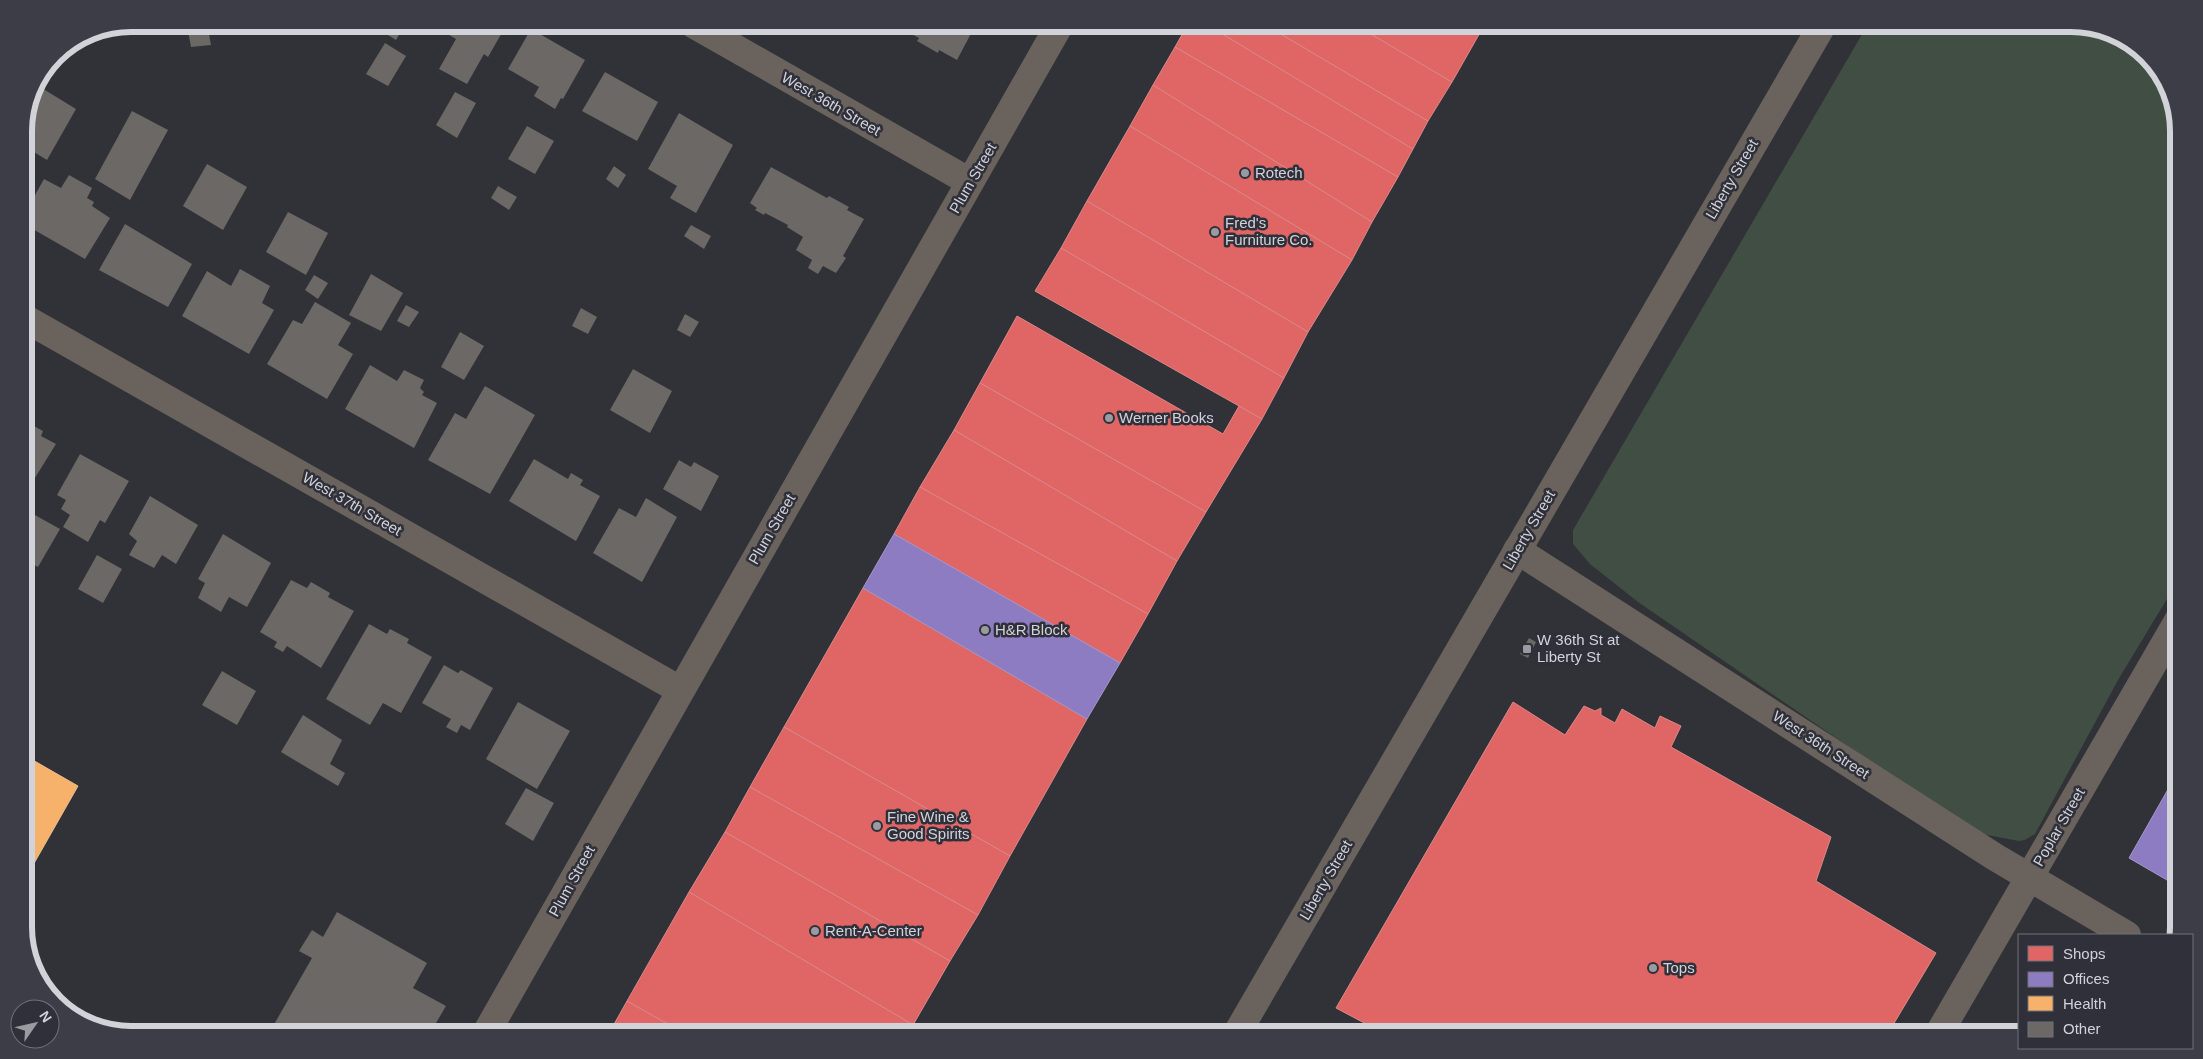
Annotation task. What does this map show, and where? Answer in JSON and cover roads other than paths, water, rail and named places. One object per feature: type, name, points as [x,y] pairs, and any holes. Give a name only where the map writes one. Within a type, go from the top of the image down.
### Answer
[{"type":"street","name":"Liberty Street","points":[[1241,1026],[1817,32]]},
{"type":"street","name":"West 36th Street","points":[[708,33],[970,182]]},
{"type":"street","name":"Plum Street","points":[[490,1026],[1055,33]]},
{"type":"street","name":"West 37th Street","points":[[33,323],[680,690]]},
{"type":"street","name":"West 36th Street","points":[[1517,550],[2029,878],[2125,934]]},
{"type":"street","name":"Poplar Street","points":[[1943,1026],[2170,635]]},
{"type":"place","name":"Rotech","points":[[1245,173]]},
{"type":"place","name":"Fred's Furniture Co.","points":[[1215,232]]},
{"type":"place","name":"Werner Books","points":[[1109,418]]},
{"type":"place","name":"H&R Block","points":[[985,630]]},
{"type":"place","name":"W 36th St at Liberty St","points":[[1527,649]]},
{"type":"place","name":"Fine Wine & Good Spirits","points":[[877,826]]},
{"type":"place","name":"Rent-A-Center","points":[[815,931]]},
{"type":"place","name":"Tops","points":[[1653,968]]}]
